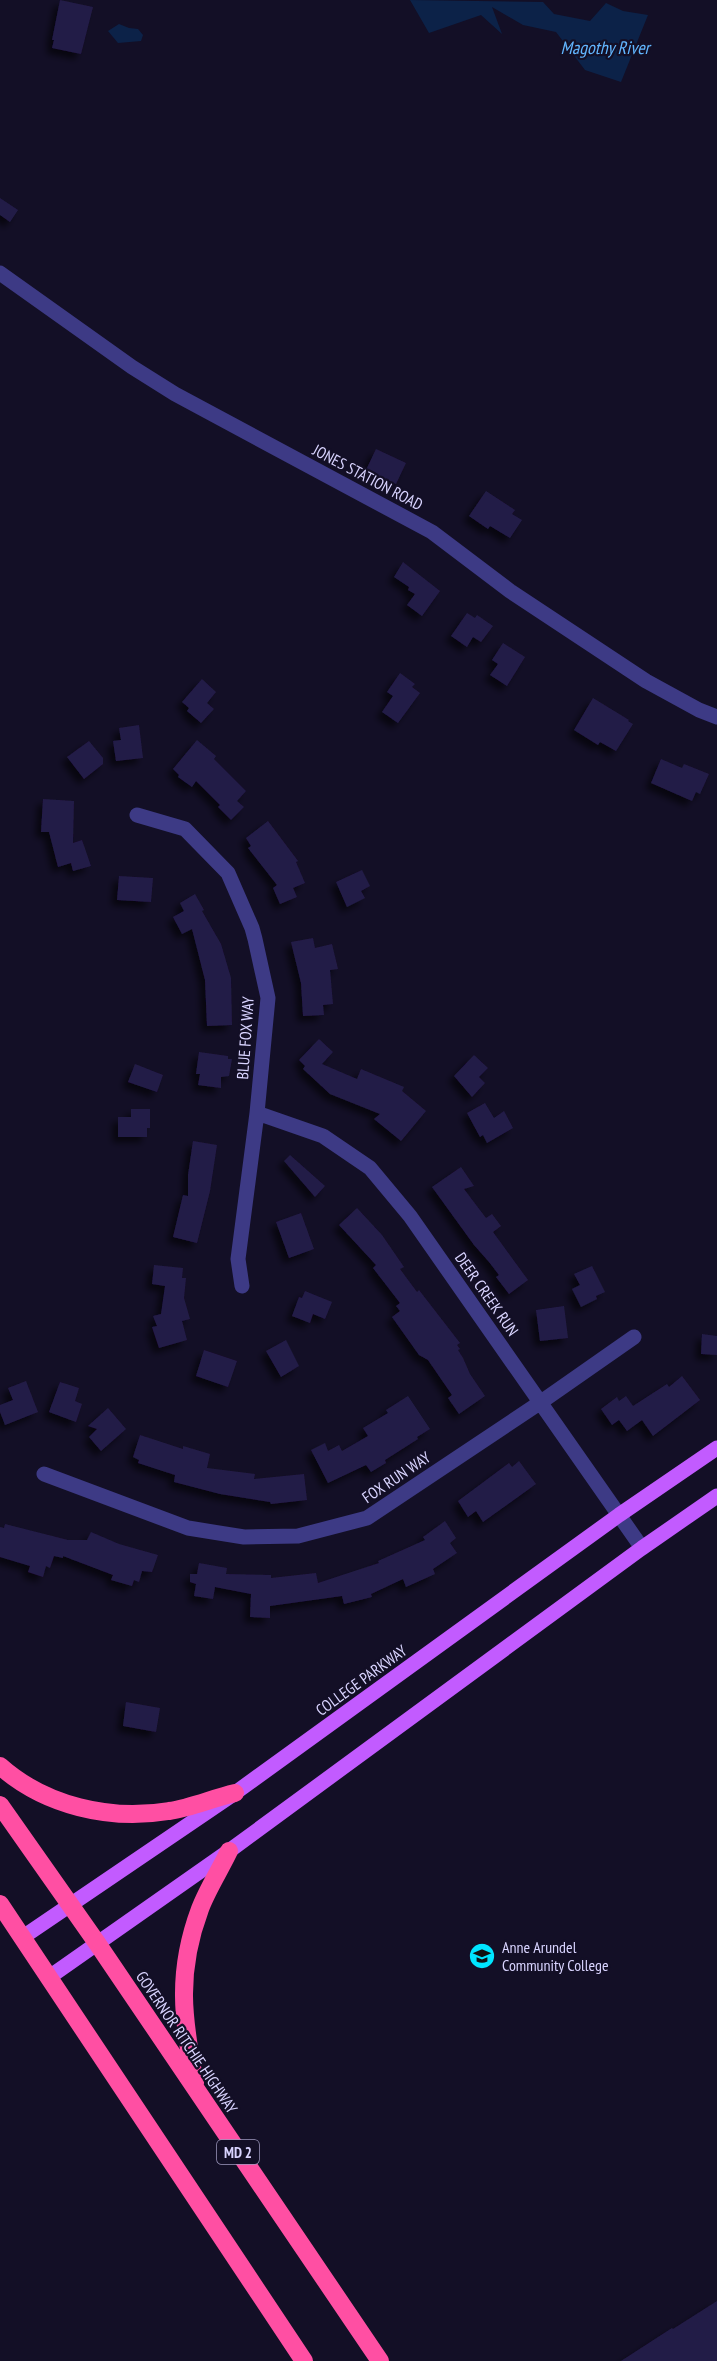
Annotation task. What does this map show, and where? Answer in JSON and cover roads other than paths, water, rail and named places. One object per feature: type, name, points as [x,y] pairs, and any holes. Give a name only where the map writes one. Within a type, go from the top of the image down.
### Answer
[{"type":"highway","points":[[0,1766],[41,1794],[69,1804],[112,1813],[136,1815],[171,1811],[235,1792]]},
{"type":"highway","name":"GOVERNOR RITCHIE HIGHWAY","points":[[0,1805],[97,1943],[380,2361]]},
{"type":"highway","points":[[196,2091],[185,2031],[183,2002],[188,1950],[200,1908],[228,1851]]},
{"type":"highway","points":[[0,1904],[304,2361]]},
{"type":"main road","name":"COLLEGE PARKWAY","points":[[23,1937],[235,1792],[619,1515],[717,1448]]},
{"type":"main road","points":[[48,1978],[228,1851],[642,1548],[717,1496]]},
{"type":"street","name":"JONES STATION ROAD","points":[[0,273],[132,367],[175,394],[432,532],[510,591],[646,681],[699,711],[717,717]]},
{"type":"street","name":"BLUE FOX WAY","points":[[137,815],[185,830],[228,873],[252,928],[268,998],[257,1113],[238,1259],[242,1286]]},
{"type":"street","name":"DEER CREEK RUN","points":[[257,1113],[323,1136],[370,1168],[410,1216],[642,1548]]},
{"type":"street","name":"FOX RUN WAY","points":[[44,1474],[188,1528],[244,1537],[298,1536],[367,1518],[542,1402],[634,1337]]},
{"type":"water","name":"Magothy River","points":[[410,0],[543,2],[554,14],[590,21],[606,3],[623,11],[648,15],[621,82],[585,70],[556,32],[523,25],[492,7],[502,34],[481,15],[429,33]]},
{"type":"water","points":[[119,24],[138,29],[143,35],[141,41],[118,43],[108,31]]},
{"type":"place","name":"Anne Arundel Community College","points":[[482,1956]]}]
